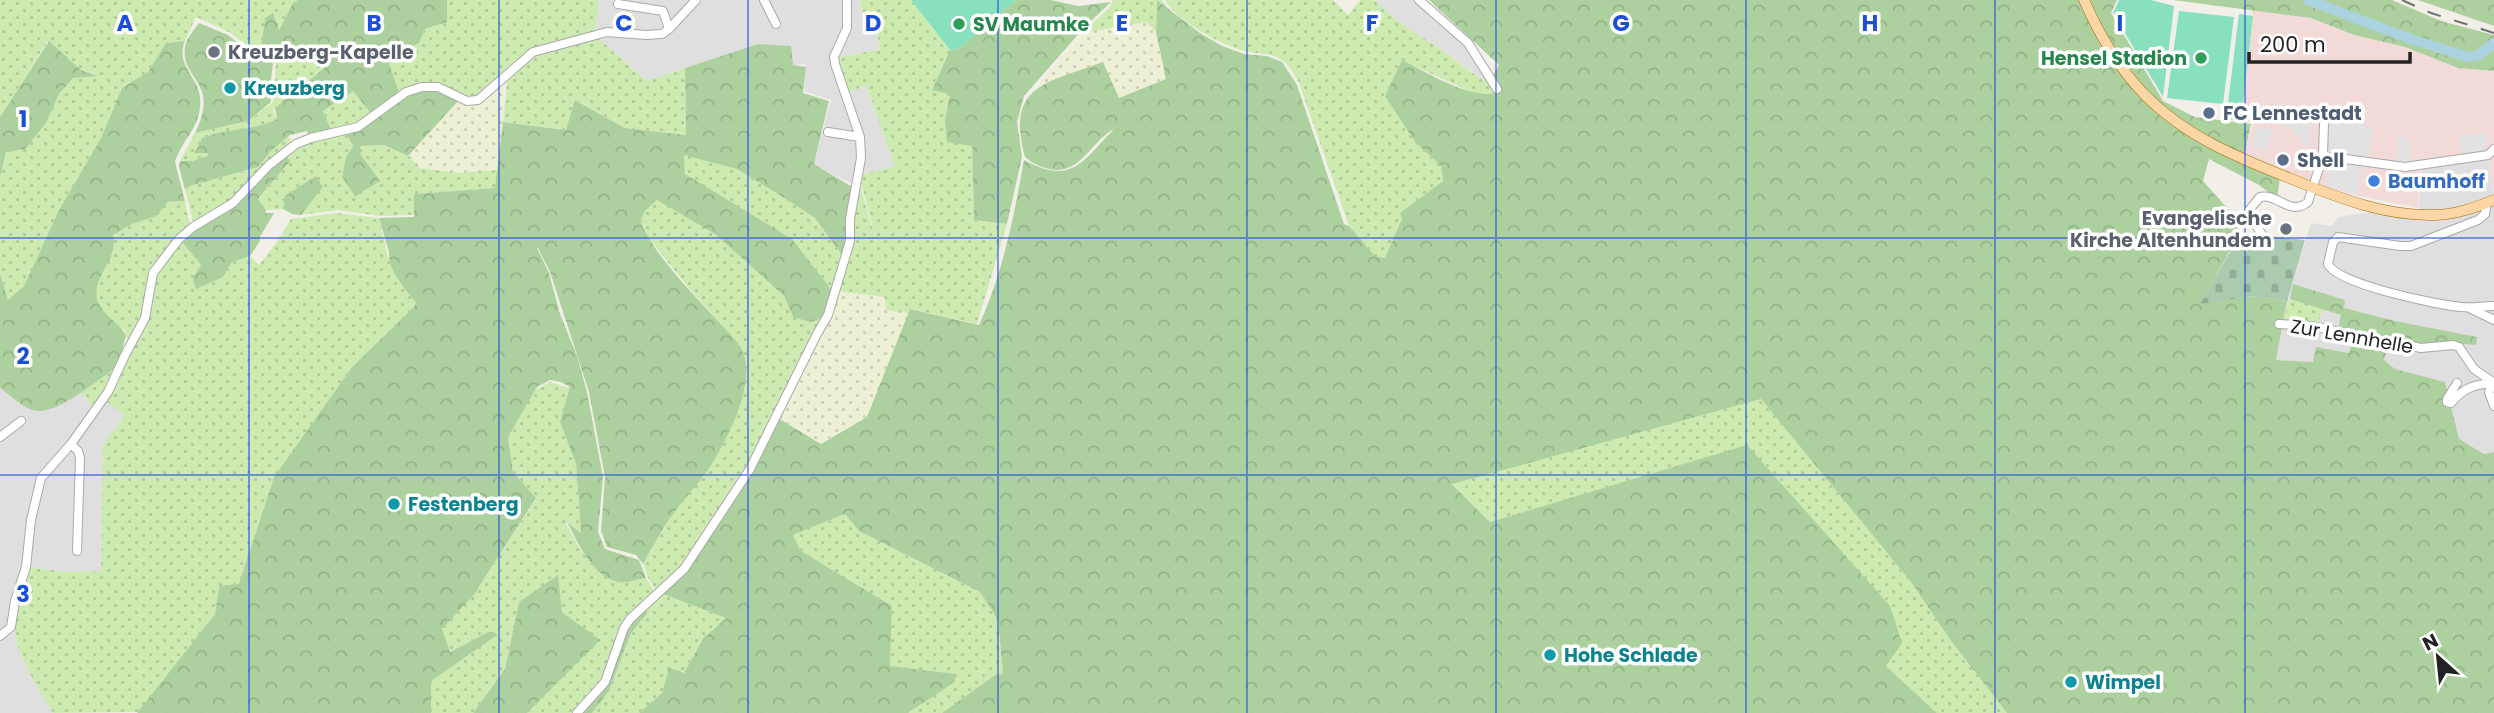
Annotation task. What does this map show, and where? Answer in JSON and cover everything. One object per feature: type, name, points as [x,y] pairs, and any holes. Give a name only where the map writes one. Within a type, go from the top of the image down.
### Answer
[{"type":"main road","points":[[2084,0],[2100,34],[2119,64],[2144,94],[2176,121],[2235,157],[2374,208],[2417,215],[2454,213],[2491,201]]},
{"type":"street","points":[[0,636],[11,627],[15,601],[26,567],[31,520],[41,478],[71,444],[108,392],[145,318],[150,282],[156,269],[189,230],[233,203],[286,150],[311,138],[342,132],[362,124],[413,90],[438,87],[467,101],[478,100],[533,52],[603,32],[656,35],[669,29],[696,0]]},
{"type":"street","points":[[764,0],[776,24]]},
{"type":"street","points":[[577,713],[605,682],[624,628],[684,569],[756,460],[828,315],[850,241],[850,219],[862,158],[860,137],[834,57],[847,28],[847,0]]},
{"type":"street","points":[[1419,0],[1468,43],[1497,89]]},
{"type":"street","points":[[618,4],[663,11],[669,29]]},
{"type":"street","points":[[2261,233],[2249,214],[2257,200],[2268,196],[2291,208],[2308,202],[2323,156],[2324,124]]},
{"type":"street","points":[[828,132],[860,137]]},
{"type":"street","points":[[2323,156],[2405,167],[2488,155],[2494,149]]},
{"type":"street","points":[[2491,201],[2478,220],[2411,246],[2341,236],[2333,242],[2328,264],[2334,272],[2386,292],[2466,307],[2494,306]]},
{"type":"street","points":[[2466,307],[2494,320]]},
{"type":"street","name":"Zur Lennhelle","points":[[2278,324],[2311,326],[2421,348],[2453,345],[2459,348],[2474,369],[2494,382]]},
{"type":"street","points":[[2457,383],[2447,402],[2451,403],[2463,390],[2470,387],[2494,382]]},
{"type":"street","points":[[2494,382],[2489,392],[2494,407]]},
{"type":"street","points":[[0,437],[21,421]]},
{"type":"street","points":[[71,444],[78,451],[80,458],[77,551]]},
{"type":"shaded area","points":[[599,0],[860,0],[866,32],[877,31],[880,49],[837,58],[832,67],[841,96],[866,85],[895,166],[862,174],[854,183],[850,183],[814,164],[831,100],[804,91],[806,64],[793,65],[758,44],[647,81],[597,37],[595,28]]},
{"type":"shaded area","points":[[1375,0],[1415,0],[1460,38],[1488,77],[1483,80],[1444,51],[1412,33],[1393,19]]},
{"type":"shaded area","points":[[2251,8],[2311,18],[2354,35],[2405,47],[2458,68],[2494,71],[2494,190],[2489,154],[2421,163],[2418,208],[2350,194],[2307,180],[2245,153],[2253,123],[2241,121],[2253,16]]},
{"type":"shaded area","points":[[2334,114],[2366,117],[2364,125],[2373,128],[2368,159],[2324,154],[2327,124]]},
{"type":"shaded area","points":[[2283,120],[2312,124],[2308,137],[2311,138],[2310,148],[2300,143],[2302,136],[2292,134],[2292,128],[2282,127]]},
{"type":"shaded area","points":[[2258,126],[2274,131],[2265,151],[2250,146]]},
{"type":"shaded area","points":[[2486,133],[2485,148],[2480,155],[2462,157],[2459,136]]},
{"type":"shaded area","points":[[2398,136],[2410,139],[2412,163],[2397,162]]},
{"type":"shaded area","points":[[2489,158],[2494,193],[2494,452],[2484,454],[2458,439],[2445,382],[2395,369],[2384,360],[2387,346],[2349,353],[2316,347],[2314,362],[2276,360],[2287,301],[2311,223],[2332,226],[2338,217],[2379,211],[2418,217],[2422,167]]},
{"type":"shaded area","points":[[2332,161],[2366,165],[2366,168],[2362,168],[2356,195],[2326,186]]},
{"type":"shaded area","points":[[0,388],[32,410],[46,409],[81,392],[95,412],[104,400],[125,414],[103,446],[101,571],[68,572],[28,567],[15,624],[16,639],[22,657],[53,713],[0,713]]},
{"type":"green space","points":[[0,0],[298,0],[293,3],[278,31],[273,14],[265,18],[261,56],[229,32],[196,17],[185,41],[166,43],[148,72],[122,88],[101,138],[59,210],[24,286],[8,301],[0,274],[0,178],[6,152],[46,123],[59,94],[74,77],[95,75],[81,70],[48,41],[0,117]]},
{"type":"green space","points":[[298,0],[447,0],[447,22],[425,29],[419,43],[388,61],[401,98],[416,91],[430,89],[444,92],[459,100],[408,156],[384,145],[360,146],[361,155],[380,181],[355,196],[342,177],[346,157],[353,146],[346,133],[374,117],[353,91],[323,111],[332,132],[308,137],[307,131],[290,135],[270,152],[258,167],[190,186],[185,190],[180,161],[192,161],[208,156],[207,153],[195,153],[202,138],[220,132],[259,126],[277,119],[275,108],[328,65],[325,56],[273,63],[271,102],[248,121],[195,133],[204,102],[202,92],[185,58],[185,47],[189,38],[199,23],[228,35],[255,56],[260,56],[265,18],[273,13],[279,30],[293,3]]},
{"type":"green space","points":[[447,0],[599,0],[595,32],[531,50],[475,99],[399,94],[388,61],[419,43],[425,29],[447,22]]},
{"type":"green space","points":[[860,0],[911,0],[950,50],[932,89],[950,94],[945,120],[972,145],[974,220],[1007,224],[977,324],[911,309],[909,313],[886,310],[885,297],[837,291],[859,182],[878,247],[859,175],[895,166],[866,85],[845,94],[836,58],[880,49],[877,31],[866,32]]},
{"type":"green space","name":"SV Maumke","points":[[911,0],[1016,0],[960,48],[950,50]]},
{"type":"green space","points":[[1016,0],[1051,0],[1078,6],[1111,2],[1083,29],[1024,96],[1017,122],[1022,157],[1007,224],[974,220],[972,146],[947,142],[945,120],[950,94],[932,90],[950,50],[960,48]]},
{"type":"green space","points":[[1113,0],[1162,0],[1167,7],[1157,1],[1156,32],[1146,22],[1082,33],[1110,7]]},
{"type":"green space","points":[[1157,0],[1222,46],[1282,62],[1297,85],[1344,224],[1349,226],[1375,256],[1385,258],[1402,219],[1400,213],[1443,181],[1441,166],[1416,143],[1385,96],[1402,60],[1464,90],[1490,94],[1501,91],[1493,75],[1499,65],[1429,0],[2117,0],[2111,13],[2163,101],[2195,117],[2251,124],[2243,163],[2280,178],[2277,199],[2259,185],[2209,159],[2203,181],[2228,209],[2240,233],[2201,303],[2251,296],[2287,301],[2276,360],[2313,362],[2316,347],[2349,353],[2353,338],[2388,346],[2384,360],[2395,369],[2445,382],[2459,439],[2484,454],[2494,452],[2494,713],[2007,713],[1951,641],[1911,582],[1761,399],[1452,484],[1490,522],[1747,445],[1890,606],[1902,643],[1886,666],[1937,713],[942,713],[995,675],[1003,674],[998,620],[980,592],[859,531],[845,514],[793,535],[801,551],[892,606],[890,666],[955,674],[955,682],[908,713],[639,713],[662,693],[669,668],[684,673],[703,639],[726,618],[663,594],[647,608],[647,614],[631,633],[609,691],[592,713],[578,713],[606,682],[626,627],[691,565],[778,418],[821,444],[867,417],[910,309],[979,325],[1001,265],[1024,160],[1040,167],[1054,171],[1065,170],[1075,167],[1114,129],[1070,167],[1060,170],[1043,167],[1025,157],[1020,133],[1021,114],[1026,100],[1049,82],[1103,62],[1119,98],[1166,79],[1156,32]]},
{"type":"green space","points":[[1165,0],[1333,0],[1348,15],[1360,0],[1375,0],[1399,22],[1478,77],[1483,80],[1488,77],[1497,93],[1473,93],[1402,60],[1416,143],[1441,166],[1443,181],[1400,213],[1402,219],[1386,258],[1375,256],[1349,226],[1299,83],[1288,66],[1274,56],[1241,50],[1211,37],[1188,23]]},
{"type":"green space","points":[[2119,0],[2151,0],[2174,6],[2163,97],[2113,13]]},
{"type":"green space","points":[[2173,0],[2392,0],[2441,21],[2494,35],[2494,71],[2458,68],[2405,47],[2354,35],[2311,18]]},
{"type":"green space","points":[[2418,0],[2494,0],[2494,26]]},
{"type":"green space","name":"Hensel Stadion","points":[[2179,11],[2234,17],[2223,104],[2167,98]]},
{"type":"green space","points":[[2239,14],[2253,16],[2241,121],[2226,119]]},
{"type":"green space","points":[[1146,22],[1156,32],[1166,79],[1119,98],[1103,63],[1037,87],[1082,33]]},
{"type":"green space","points":[[597,37],[647,81],[685,68],[686,135],[625,128],[576,100],[567,130],[503,122],[508,76],[532,54]]},
{"type":"green space","points":[[49,41],[81,70],[97,76],[73,78],[59,94],[46,123],[25,149],[6,152],[0,178],[0,117]]},
{"type":"green space","points":[[185,41],[183,57],[198,90],[200,107],[195,124],[175,162],[185,201],[168,202],[156,216],[130,225],[113,235],[112,253],[96,293],[100,307],[126,335],[118,367],[64,403],[42,411],[32,410],[0,388],[0,274],[8,300],[24,286],[59,210],[101,138],[122,88],[148,72],[166,43]]},
{"type":"green space","points":[[758,44],[791,46],[793,65],[806,67],[803,93],[829,101],[814,164],[854,188],[849,240],[844,258],[815,218],[778,194],[737,169],[684,155],[685,174],[792,239],[834,293],[827,317],[810,322],[793,317],[784,296],[715,234],[657,200],[645,211],[640,221],[648,237],[684,284],[737,342],[744,355],[746,369],[741,403],[720,450],[670,519],[643,564],[636,555],[607,547],[601,531],[605,477],[589,392],[550,272],[537,248],[549,273],[587,392],[603,477],[598,532],[605,549],[639,560],[646,578],[621,582],[600,573],[581,549],[567,522],[581,533],[576,464],[560,422],[570,387],[550,380],[537,387],[508,437],[513,472],[536,498],[473,596],[442,629],[450,652],[490,631],[497,635],[431,681],[431,713],[137,713],[215,614],[219,586],[239,584],[274,477],[352,367],[417,304],[398,280],[391,266],[379,218],[414,217],[414,194],[495,188],[503,122],[566,130],[575,100],[625,128],[686,135],[685,68]]},
{"type":"green space","points":[[326,56],[328,65],[273,110],[277,119],[259,126],[220,132],[202,138],[195,153],[207,153],[208,156],[180,161],[195,133],[248,121],[273,102],[276,62]]},
{"type":"green space","points":[[508,76],[498,170],[459,173],[420,168],[408,156],[459,100],[472,105],[480,102]]},
{"type":"green space","points":[[353,91],[373,115],[357,126],[332,132],[323,111]]},
{"type":"green space","points":[[346,133],[353,146],[346,157],[380,181],[361,155],[359,146],[383,145],[408,156],[420,168],[459,173],[498,170],[496,188],[414,194],[414,215],[379,216],[338,210],[301,215],[323,187],[285,196],[283,209],[266,210],[258,199],[286,167],[285,154],[312,140]]},
{"type":"green space","points":[[288,137],[291,140],[290,145],[237,197],[196,222],[193,221],[185,190],[190,186],[258,167],[270,152]]},
{"type":"green space","points":[[285,154],[290,161],[258,199],[266,210],[265,213],[274,213],[260,241],[250,256],[232,262],[223,277],[196,289],[193,278],[201,265],[181,241],[212,218]]},
{"type":"green space","points":[[684,154],[737,169],[815,218],[844,258],[834,293],[791,239],[685,175]]},
{"type":"green space","points":[[316,176],[323,187],[301,215],[283,209],[285,196]]},
{"type":"green space","points":[[657,199],[715,234],[784,296],[793,317],[827,317],[755,460],[689,563],[657,592],[643,564],[673,514],[740,346],[645,234],[640,221],[645,211]]},
{"type":"green space","points":[[185,201],[190,226],[152,272],[146,310],[128,343],[125,330],[120,329],[102,310],[96,295],[100,278],[112,253],[113,235],[156,215],[168,202]]},
{"type":"green space","points":[[337,213],[379,218],[388,257],[399,281],[417,304],[352,367],[274,477],[239,585],[219,587],[215,614],[139,712],[53,713],[22,657],[16,638],[15,620],[28,567],[68,572],[101,571],[103,445],[125,415],[102,398],[94,409],[81,392],[118,367],[143,328],[154,277],[181,241],[201,265],[223,277],[232,262],[250,256],[259,265],[291,219]]},
{"type":"green space","points":[[2241,233],[2305,240],[2287,301],[2251,296],[2200,304]]},
{"type":"green space","points":[[2293,284],[2345,300],[2344,308],[2477,337],[2476,345],[2454,343],[2421,347],[2338,328],[2341,315],[2290,299]]},
{"type":"green space","points":[[837,291],[886,297],[886,310],[909,313],[867,417],[821,444],[778,418]]},
{"type":"green space","points":[[2290,299],[2323,309],[2318,324],[2283,321]]},
{"type":"green space","points":[[550,382],[570,388],[560,422],[576,464],[581,533],[566,523],[587,558],[601,573],[618,582],[646,578],[656,594],[638,611],[604,681],[576,713],[527,713],[599,640],[562,612],[558,576],[519,602],[505,669],[473,713],[431,713],[431,681],[496,635],[490,631],[449,652],[442,629],[473,596],[536,499],[513,472],[508,437],[535,390]]},
{"type":"green space","points":[[1761,399],[1911,582],[1951,641],[2007,713],[1937,713],[1886,666],[1747,446],[1490,522],[1452,483]]},
{"type":"green space","points":[[845,514],[859,531],[980,592],[998,620],[1003,674],[995,675],[942,713],[908,713],[955,682],[890,666],[892,606],[801,551],[793,535]]},
{"type":"green space","points":[[558,575],[562,612],[600,640],[527,713],[473,713],[505,669],[519,602]]},
{"type":"green space","points":[[662,594],[727,618],[703,639],[684,673],[669,669],[662,693],[639,713],[592,713],[609,691],[631,633],[647,614],[647,608]]},
{"type":"waterway","points":[[2308,0],[2411,39],[2468,57],[2479,55],[2494,43]]},
{"type":"railway","points":[[2402,0],[2431,13],[2494,33]]},
{"type":"place","name":"SV Maumke","points":[[959,24]]},
{"type":"place","name":"Kreuzberg-Kapelle","points":[[214,52]]},
{"type":"place","name":"Hensel Stadion","points":[[2201,58]]},
{"type":"place","name":"Kreuzberg","points":[[230,88]]},
{"type":"place","name":"FC Lennestadt","points":[[2209,113]]},
{"type":"place","name":"Shell","points":[[2283,160]]},
{"type":"place","name":"Baumhoff","points":[[2374,181]]},
{"type":"place","name":"Evangelische Kirche Altenhundem","points":[[2286,229]]},
{"type":"place","name":"Festenberg","points":[[394,504]]},
{"type":"place","name":"Hohe Schlade","points":[[1550,655]]},
{"type":"place","name":"Wimpel","points":[[2071,682]]}]
